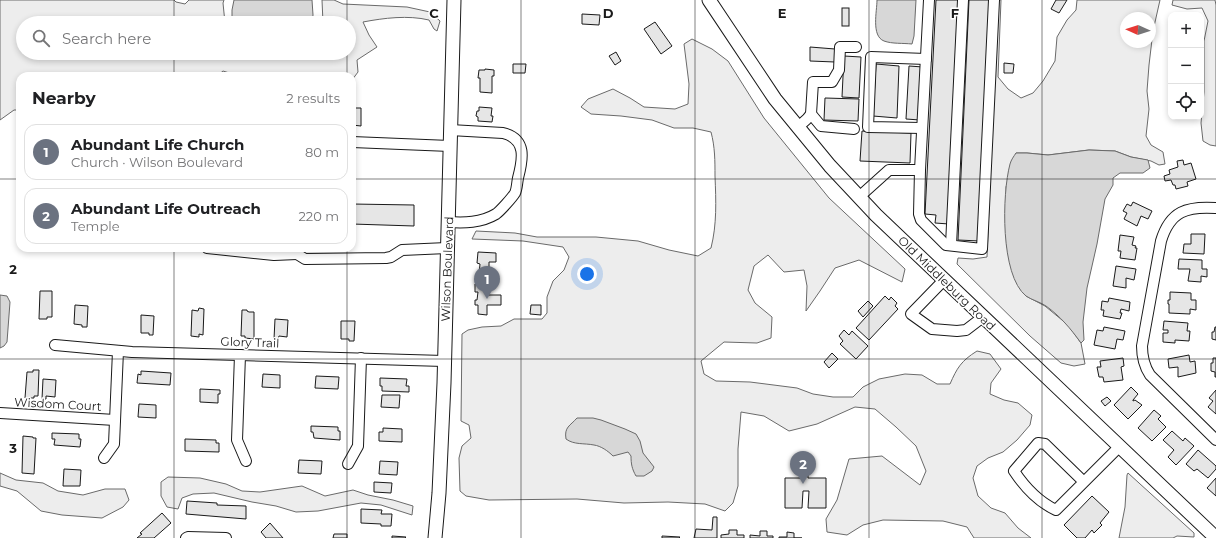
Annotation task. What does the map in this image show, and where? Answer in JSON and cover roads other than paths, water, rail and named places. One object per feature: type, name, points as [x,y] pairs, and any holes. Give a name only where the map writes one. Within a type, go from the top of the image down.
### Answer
[{"type":"main road","name":"Wilson Boulevard","points":[[435,538],[439,493],[444,361],[454,0]]},
{"type":"main road","name":"Old Middleburg Road","points":[[709,0],[776,99],[830,166],[876,216],[1216,538]]},
{"type":"street","points":[[929,0],[920,170],[919,218],[946,245],[982,248],[994,0]]},
{"type":"street","points":[[952,245],[963,0]]},
{"type":"street","points":[[798,127],[811,114],[813,82],[832,82],[839,70],[840,47],[856,47]]},
{"type":"street","points":[[922,128],[868,127],[870,65],[871,58],[926,59]]},
{"type":"street","points":[[811,114],[821,126],[854,129]]},
{"type":"street","points":[[448,222],[478,222],[496,214],[515,193],[522,161],[519,143],[511,135],[503,133],[450,130]]},
{"type":"street","points":[[356,142],[450,146]]},
{"type":"street","points":[[859,197],[889,170],[920,170]]},
{"type":"street","points":[[1216,208],[1193,208],[1179,213],[1172,219],[1164,230],[1142,346],[1143,361],[1146,370],[1156,382],[1216,440]]},
{"type":"street","points":[[297,252],[305,259],[386,258],[391,257],[402,250],[447,248]]},
{"type":"street","points":[[245,252],[274,255],[290,252]]},
{"type":"street","points":[[944,280],[911,314],[932,329],[957,331],[966,330],[983,317]]},
{"type":"street","name":"Glory Trail","points":[[55,345],[118,351],[444,361]]},
{"type":"street","points":[[104,458],[114,444],[118,351]]},
{"type":"street","points":[[240,355],[237,440],[246,461]]},
{"type":"street","points":[[348,464],[358,446],[361,358]]},
{"type":"street","name":"Wisdom Court","points":[[0,414],[115,420]]},
{"type":"street","points":[[1084,482],[1045,444],[1038,443],[1014,471],[1022,483],[1048,506],[1056,510],[1084,482],[1119,447]]},
{"type":"street","points":[[186,538],[226,538]]},
{"type":"place","name":"Abundant Life Church","points":[[487,299]]},
{"type":"place","name":"Abundant Life Outreach","points":[[803,484]]}]
